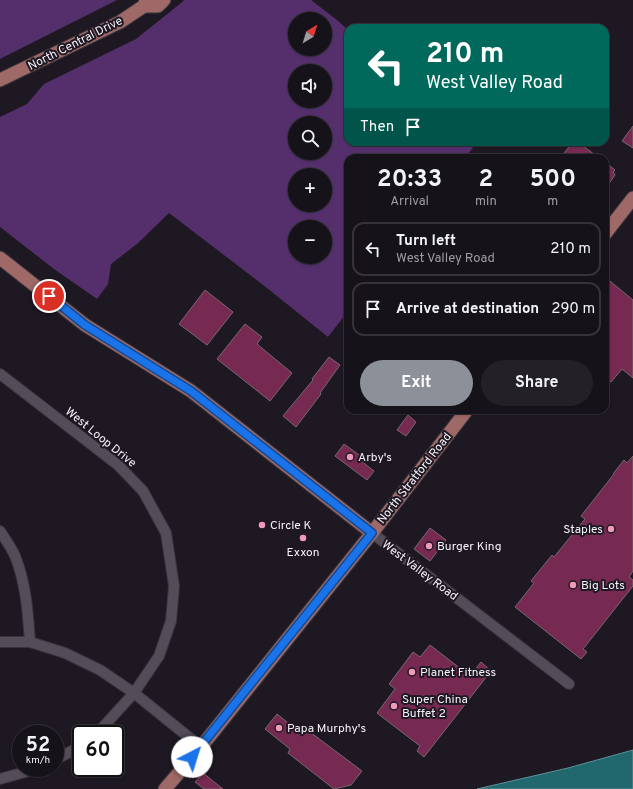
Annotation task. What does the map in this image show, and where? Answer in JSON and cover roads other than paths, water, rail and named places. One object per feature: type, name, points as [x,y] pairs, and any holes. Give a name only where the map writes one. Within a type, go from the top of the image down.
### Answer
[{"type":"main road","points":[[145,3],[158,6],[164,0]]},
{"type":"main road","name":"North Central Drive","points":[[0,80],[120,22],[145,3]]},
{"type":"main road","points":[[609,229],[633,198]]},
{"type":"main road","name":"West Valley Road","points":[[0,258],[85,325],[191,391],[372,533]]},
{"type":"main road","name":"North Stratford Road","points":[[165,789],[201,747],[372,533],[464,414]]},
{"type":"street","name":"West Loop Drive","points":[[0,374],[118,465],[143,491],[166,533],[174,586],[171,621],[159,656],[134,693],[105,725]]},
{"type":"street","points":[[0,531],[14,554],[21,574],[28,612],[30,642]]},
{"type":"street","name":"West Valley Road","points":[[372,533],[569,684]]},
{"type":"street","points":[[0,642],[30,642],[65,653],[100,670],[134,693],[201,747]]},
{"type":"street","points":[[0,779],[12,776]]},
{"type":"water","points":[[633,750],[633,789],[477,789],[568,768]]},
{"type":"place","name":"Arby's","points":[[350,457]]},
{"type":"place","name":"Circle K","points":[[262,525]]},
{"type":"place","name":"Staples","points":[[611,529]]},
{"type":"place","name":"Exxon","points":[[303,538]]},
{"type":"place","name":"Burger King","points":[[429,546]]},
{"type":"place","name":"Big Lots","points":[[573,585]]},
{"type":"place","name":"Planet Fitness","points":[[412,672]]},
{"type":"place","name":"Super China Buffet 2","points":[[394,706]]},
{"type":"place","name":"Papa Murphy's","points":[[279,728]]}]
